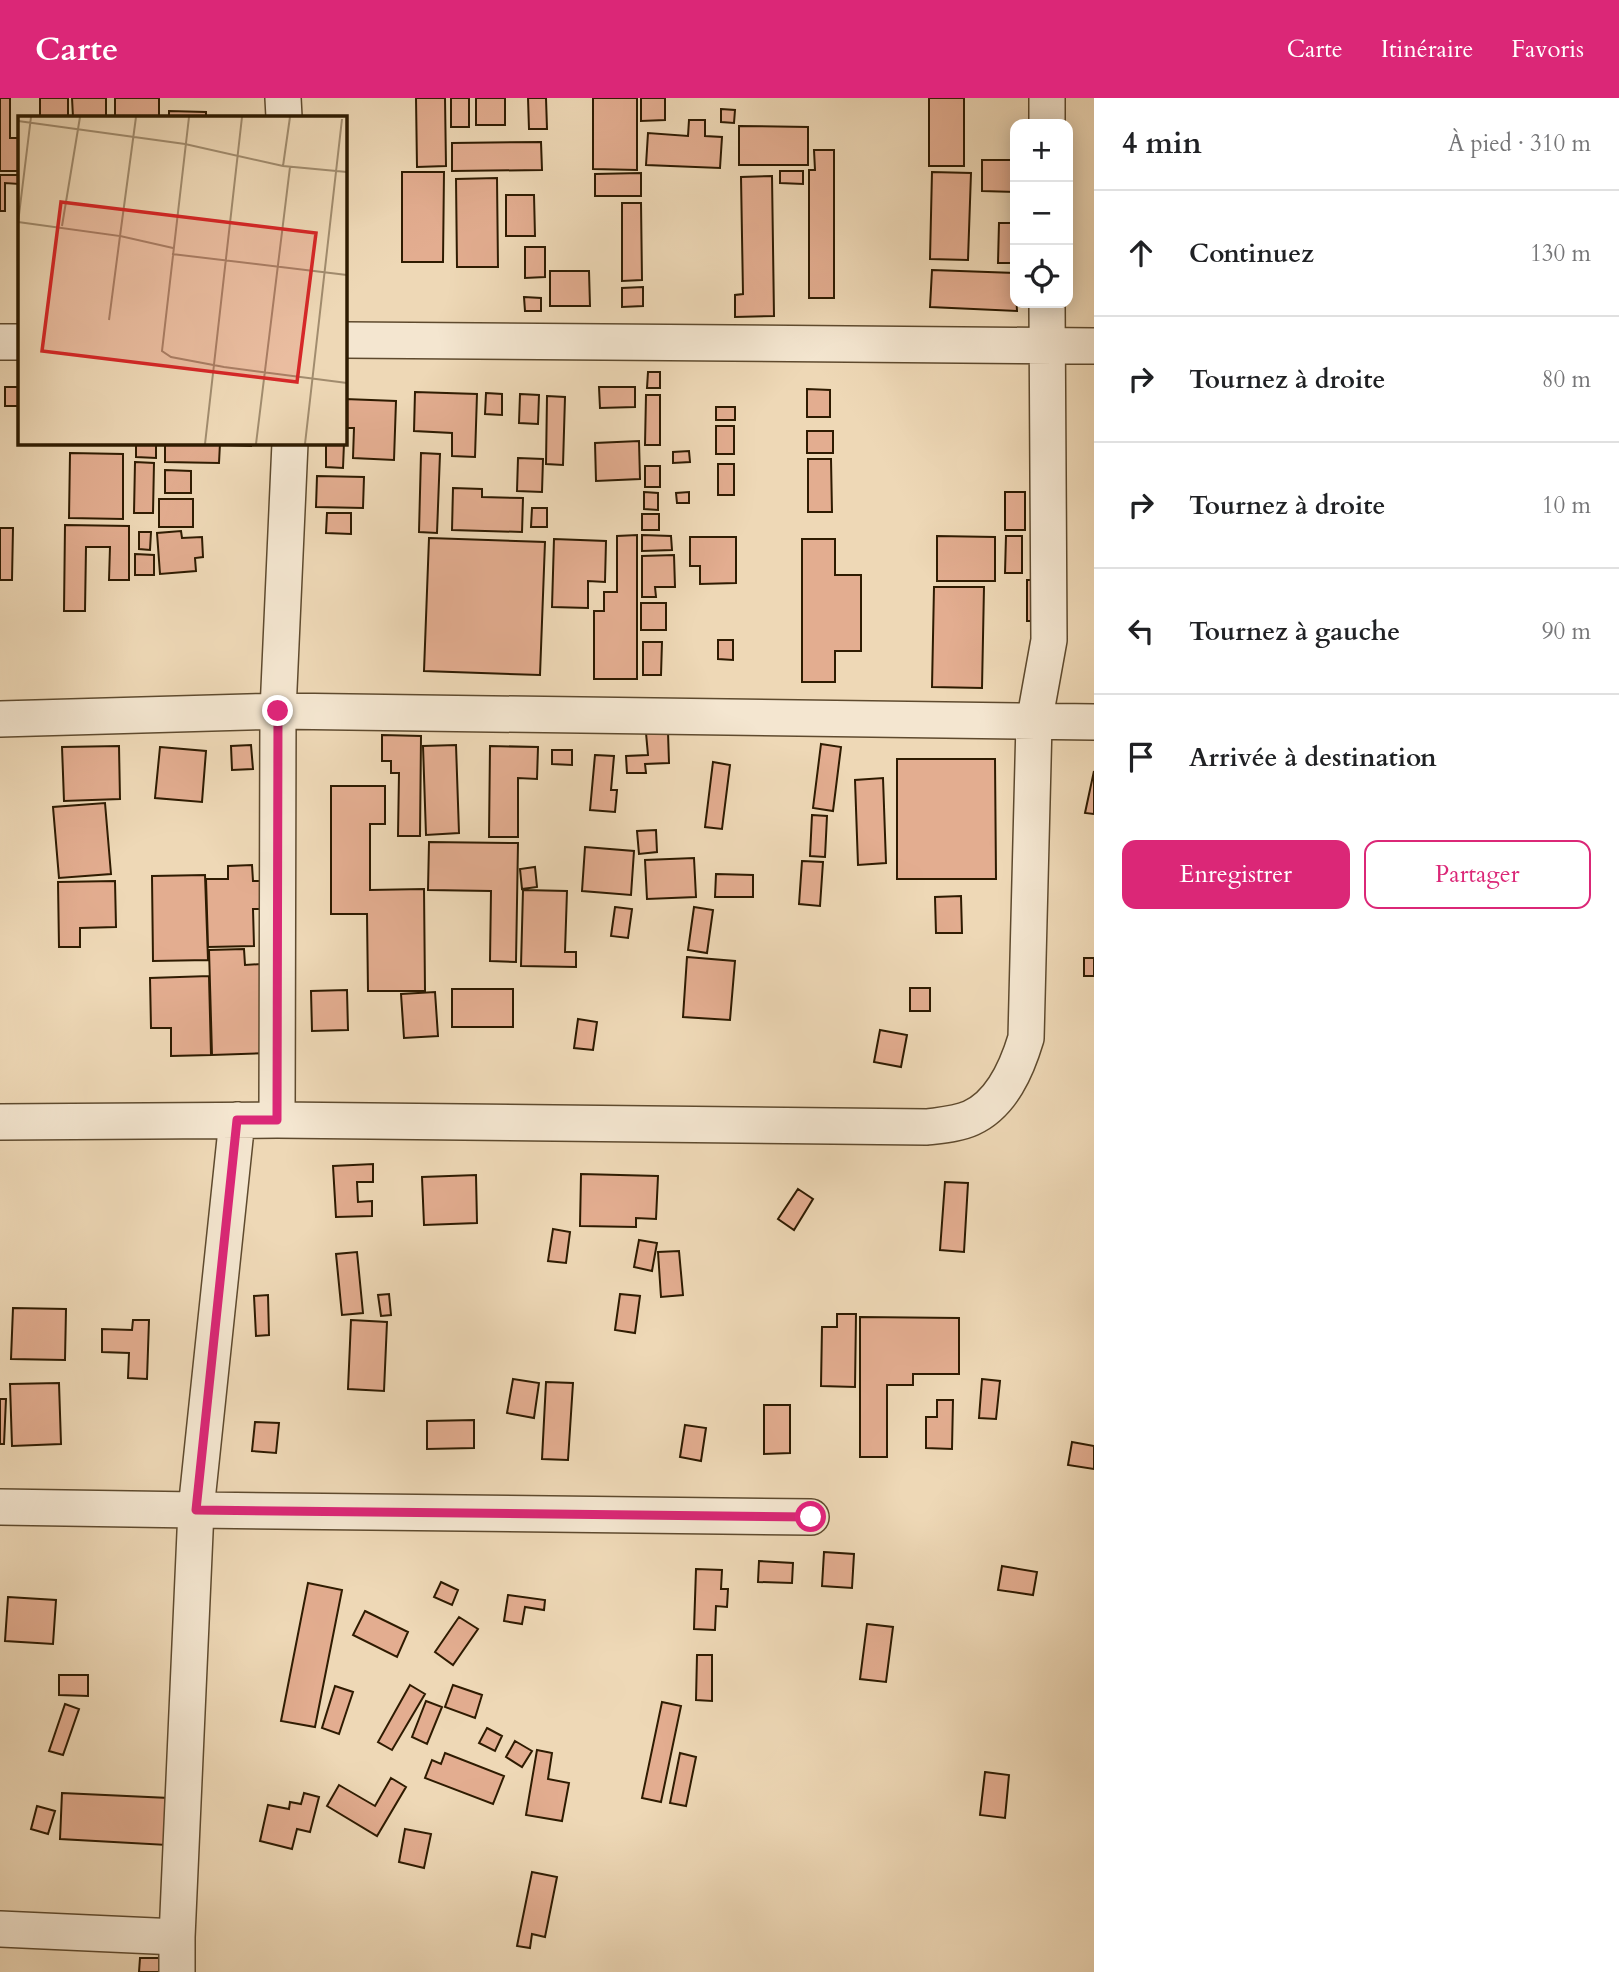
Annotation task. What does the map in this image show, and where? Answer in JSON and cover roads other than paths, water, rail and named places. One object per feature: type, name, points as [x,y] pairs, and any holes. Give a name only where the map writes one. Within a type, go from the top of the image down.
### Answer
[{"type":"street","points":[[283,98],[284,116]]},
{"type":"street","points":[[1047,98],[1047,119]]},
{"type":"street","points":[[0,1122],[277,1120],[928,1127],[972,1118],[992,1103],[1005,1087],[1019,1061],[1026,1038],[1034,723],[1049,640],[1047,308]]},
{"type":"street","points":[[346,340],[1094,346]]},
{"type":"street","points":[[0,342],[18,342]]},
{"type":"street","points":[[277,1120],[278,711],[290,444]]},
{"type":"street","points":[[0,719],[278,711],[1094,722]]},
{"type":"street","points":[[177,1972],[196,1510],[237,1120]]},
{"type":"street","points":[[0,1507],[811,1517]]},
{"type":"street","points":[[0,1929],[177,1937]]}]
